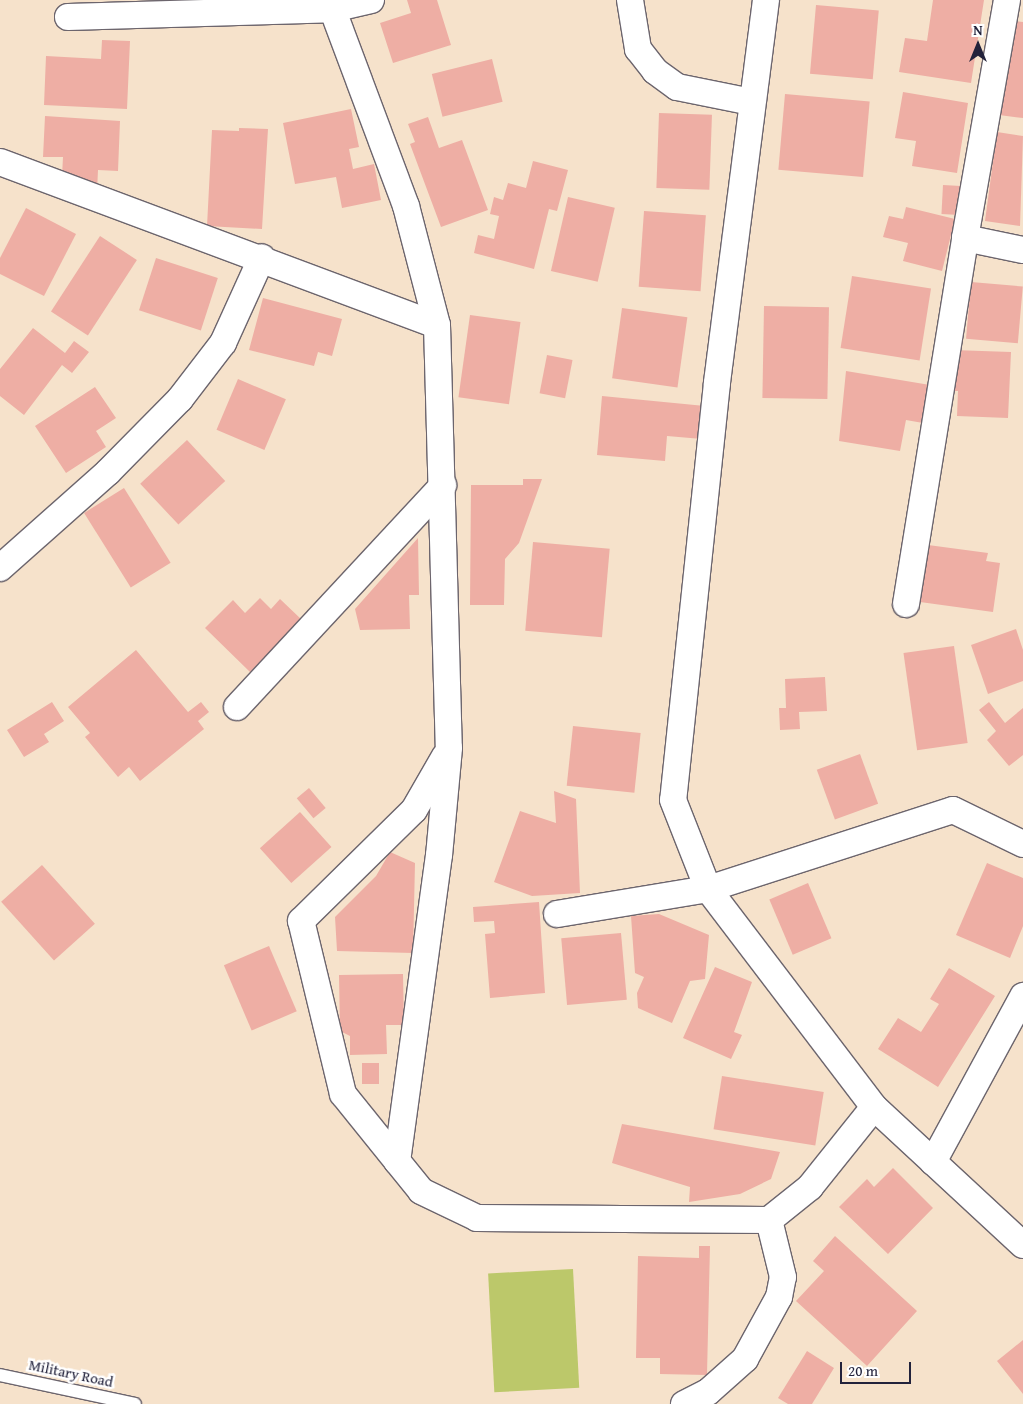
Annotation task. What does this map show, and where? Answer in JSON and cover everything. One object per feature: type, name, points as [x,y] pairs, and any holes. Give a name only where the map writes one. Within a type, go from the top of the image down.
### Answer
[{"type":"street","points":[[68,17],[331,4],[371,0]]},
{"type":"street","points":[[630,0],[638,49],[655,71],[678,87],[752,102]]},
{"type":"street","points":[[766,0],[752,102],[673,800],[708,889],[874,1107],[1023,1245]]},
{"type":"street","points":[[906,604],[965,238],[1007,0]]},
{"type":"street","points":[[331,4],[406,206],[437,325],[449,748],[439,855],[397,1161]]},
{"type":"street","points":[[0,162],[58,187],[262,257],[437,325]]},
{"type":"street","points":[[965,238],[1023,250]]},
{"type":"street","points":[[0,568],[108,472],[180,399],[223,343],[262,257]]},
{"type":"street","points":[[237,706],[443,485]]},
{"type":"street","points":[[449,748],[414,810],[301,921],[343,1094],[420,1191],[476,1218],[769,1220],[810,1187],[874,1107]]},
{"type":"street","points":[[557,914],[708,889],[953,810],[1023,844]]},
{"type":"street","points":[[933,1162],[1023,996]]},
{"type":"street","points":[[684,1404],[708,1392],[745,1360],[779,1297],[783,1276],[769,1220]]},
{"type":"lane","name":"Military Road","points":[[0,1375],[134,1404]]},
{"type":"green space","points":[[573,1269],[579,1388],[494,1392],[488,1273]]},
{"type":"building","points":[[407,0],[437,0],[451,45],[393,63],[380,23],[411,13]]},
{"type":"building","points":[[933,0],[984,0],[971,83],[899,72],[905,38],[927,41]]},
{"type":"building","points":[[816,5],[879,10],[873,79],[810,74]]},
{"type":"building","points":[[1013,21],[1023,22],[1023,118],[999,115]]},
{"type":"building","points":[[102,40],[130,41],[127,109],[44,105],[46,56],[101,59]]},
{"type":"building","points":[[492,59],[503,102],[442,117],[432,74]]},
{"type":"building","points":[[903,92],[968,103],[957,173],[912,166],[916,141],[895,138]]},
{"type":"building","points":[[785,94],[870,101],[863,177],[778,170]]},
{"type":"building","points":[[351,109],[359,147],[349,149],[353,169],[374,164],[381,200],[342,208],[336,177],[295,184],[283,123]]},
{"type":"building","points":[[659,113],[712,115],[709,190],[656,188]]},
{"type":"building","points":[[45,116],[120,121],[118,171],[98,170],[97,192],[62,176],[63,157],[43,157]]},
{"type":"building","points":[[428,117],[439,148],[462,140],[488,210],[441,227],[410,144],[415,142],[408,124]]},
{"type":"building","points":[[239,128],[268,129],[262,229],[207,226],[212,130],[239,131]]},
{"type":"building","points":[[997,132],[1023,136],[1020,226],[985,221]]},
{"type":"building","points":[[533,161],[568,170],[557,211],[549,209],[534,269],[474,253],[478,235],[494,239],[499,216],[490,214],[494,197],[503,200],[508,183],[526,188]]},
{"type":"building","points":[[943,185],[961,186],[959,215],[941,214]]},
{"type":"building","points":[[568,197],[615,208],[598,282],[551,271]]},
{"type":"building","points":[[906,207],[955,219],[942,271],[903,261],[908,243],[883,237],[889,216],[903,219]]},
{"type":"building","points":[[26,208],[76,234],[44,296],[0,274],[0,258]]},
{"type":"building","points":[[644,211],[706,215],[701,291],[639,287]]},
{"type":"building","points":[[100,236],[137,260],[88,335],[51,311]]},
{"type":"building","points":[[156,258],[218,278],[201,330],[139,310]]},
{"type":"building","points":[[852,276],[931,289],[920,361],[841,348]]},
{"type":"building","points":[[971,282],[1023,287],[1018,343],[966,339]]},
{"type":"building","points":[[263,298],[342,319],[332,356],[318,352],[314,366],[249,350]]},
{"type":"building","points":[[764,306],[829,307],[827,399],[762,398]]},
{"type":"building","points":[[622,308],[687,317],[677,387],[612,378]]},
{"type":"building","points":[[470,315],[521,322],[509,404],[458,397]]},
{"type":"building","points":[[33,328],[65,353],[74,341],[89,352],[72,373],[62,365],[24,415],[0,396],[0,369]]},
{"type":"building","points":[[953,350],[1011,352],[1008,418],[957,416],[958,391],[951,391]]},
{"type":"building","points":[[547,355],[573,360],[565,398],[540,393]]},
{"type":"building","points":[[846,371],[930,385],[923,423],[906,420],[900,451],[839,441]]},
{"type":"building","points":[[238,379],[286,399],[264,450],[217,430]]},
{"type":"building","points":[[95,387],[116,418],[96,431],[106,447],[66,473],[35,426]]},
{"type":"building","points":[[602,396],[705,406],[702,439],[667,436],[665,461],[597,455]]},
{"type":"building","points":[[187,440],[225,481],[178,525],[140,484]]},
{"type":"building","points":[[523,479],[542,479],[519,543],[505,559],[504,605],[470,605],[471,485],[523,485]]},
{"type":"building","points":[[124,488],[171,563],[131,588],[84,513]]},
{"type":"building","points":[[418,538],[419,595],[409,595],[410,629],[360,630],[355,609]]},
{"type":"building","points":[[533,542],[610,549],[602,637],[525,631]]},
{"type":"building","points":[[928,545],[988,553],[986,561],[1000,563],[993,612],[920,602]]},
{"type":"building","points":[[260,598],[271,609],[280,599],[302,620],[250,672],[205,628],[233,600],[245,613]]},
{"type":"building","points":[[1016,629],[1023,650],[1023,681],[988,694],[971,645]]},
{"type":"building","points":[[954,646],[968,743],[917,750],[903,653]]},
{"type":"building","points":[[136,650],[188,712],[201,702],[209,712],[198,721],[204,729],[140,781],[129,767],[118,777],[85,737],[90,733],[68,707]]},
{"type":"building","points":[[825,677],[827,711],[799,712],[800,729],[780,730],[779,708],[786,708],[785,679]]},
{"type":"building","points":[[52,702],[64,721],[44,734],[49,742],[24,757],[7,730]]},
{"type":"building","points":[[989,702],[1005,723],[1023,708],[1023,755],[1009,766],[987,740],[996,731],[979,710]]},
{"type":"building","points":[[573,726],[641,733],[634,793],[567,786]]},
{"type":"building","points":[[860,754],[878,804],[835,820],[817,770]]},
{"type":"building","points":[[309,788],[326,808],[313,818],[297,798]]},
{"type":"building","points":[[554,791],[576,799],[580,893],[532,896],[494,882],[520,811],[556,823]]},
{"type":"building","points":[[300,812],[331,847],[291,883],[260,848]]},
{"type":"building","points":[[390,852],[415,863],[413,953],[337,951],[335,917],[376,876]]},
{"type":"building","points":[[987,863],[1023,878],[1023,926],[1010,958],[956,935]]},
{"type":"building","points":[[42,865],[95,924],[54,961],[1,902]]},
{"type":"building","points":[[808,883],[831,938],[793,955],[769,899]]},
{"type":"building","points":[[539,902],[545,993],[490,998],[485,934],[495,933],[494,921],[474,922],[473,907]]},
{"type":"building","points":[[659,914],[709,935],[705,979],[690,981],[672,1023],[638,1008],[637,993],[644,977],[635,973],[631,916]]},
{"type":"building","points":[[621,933],[627,1000],[567,1005],[561,938]]},
{"type":"building","points":[[269,946],[297,1011],[252,1031],[224,965]]},
{"type":"building","points":[[715,967],[752,982],[734,1032],[742,1035],[731,1059],[683,1038]]},
{"type":"building","points":[[949,968],[995,996],[938,1087],[878,1049],[898,1018],[921,1032],[939,1004],[930,999]]},
{"type":"building","points":[[403,974],[404,1025],[386,1025],[387,1054],[350,1055],[350,1036],[340,1031],[339,975]]},
{"type":"building","points":[[362,1063],[379,1063],[379,1084],[362,1084]]},
{"type":"building","points":[[722,1076],[824,1092],[815,1145],[714,1129]]},
{"type":"building","points":[[622,1124],[780,1152],[771,1179],[740,1194],[689,1202],[690,1187],[612,1163]]},
{"type":"building","points":[[893,1168],[933,1208],[888,1254],[839,1207],[867,1179],[874,1187]]},
{"type":"building","points":[[835,1236],[917,1311],[867,1366],[796,1301],[824,1271],[813,1261]]},
{"type":"building","points":[[699,1246],[710,1246],[707,1375],[660,1374],[660,1358],[636,1358],[638,1256],[699,1258]]},
{"type":"building","points":[[1023,1340],[1023,1394],[997,1361]]},
{"type":"building","points":[[807,1351],[834,1368],[812,1404],[788,1404],[778,1398]]}]
